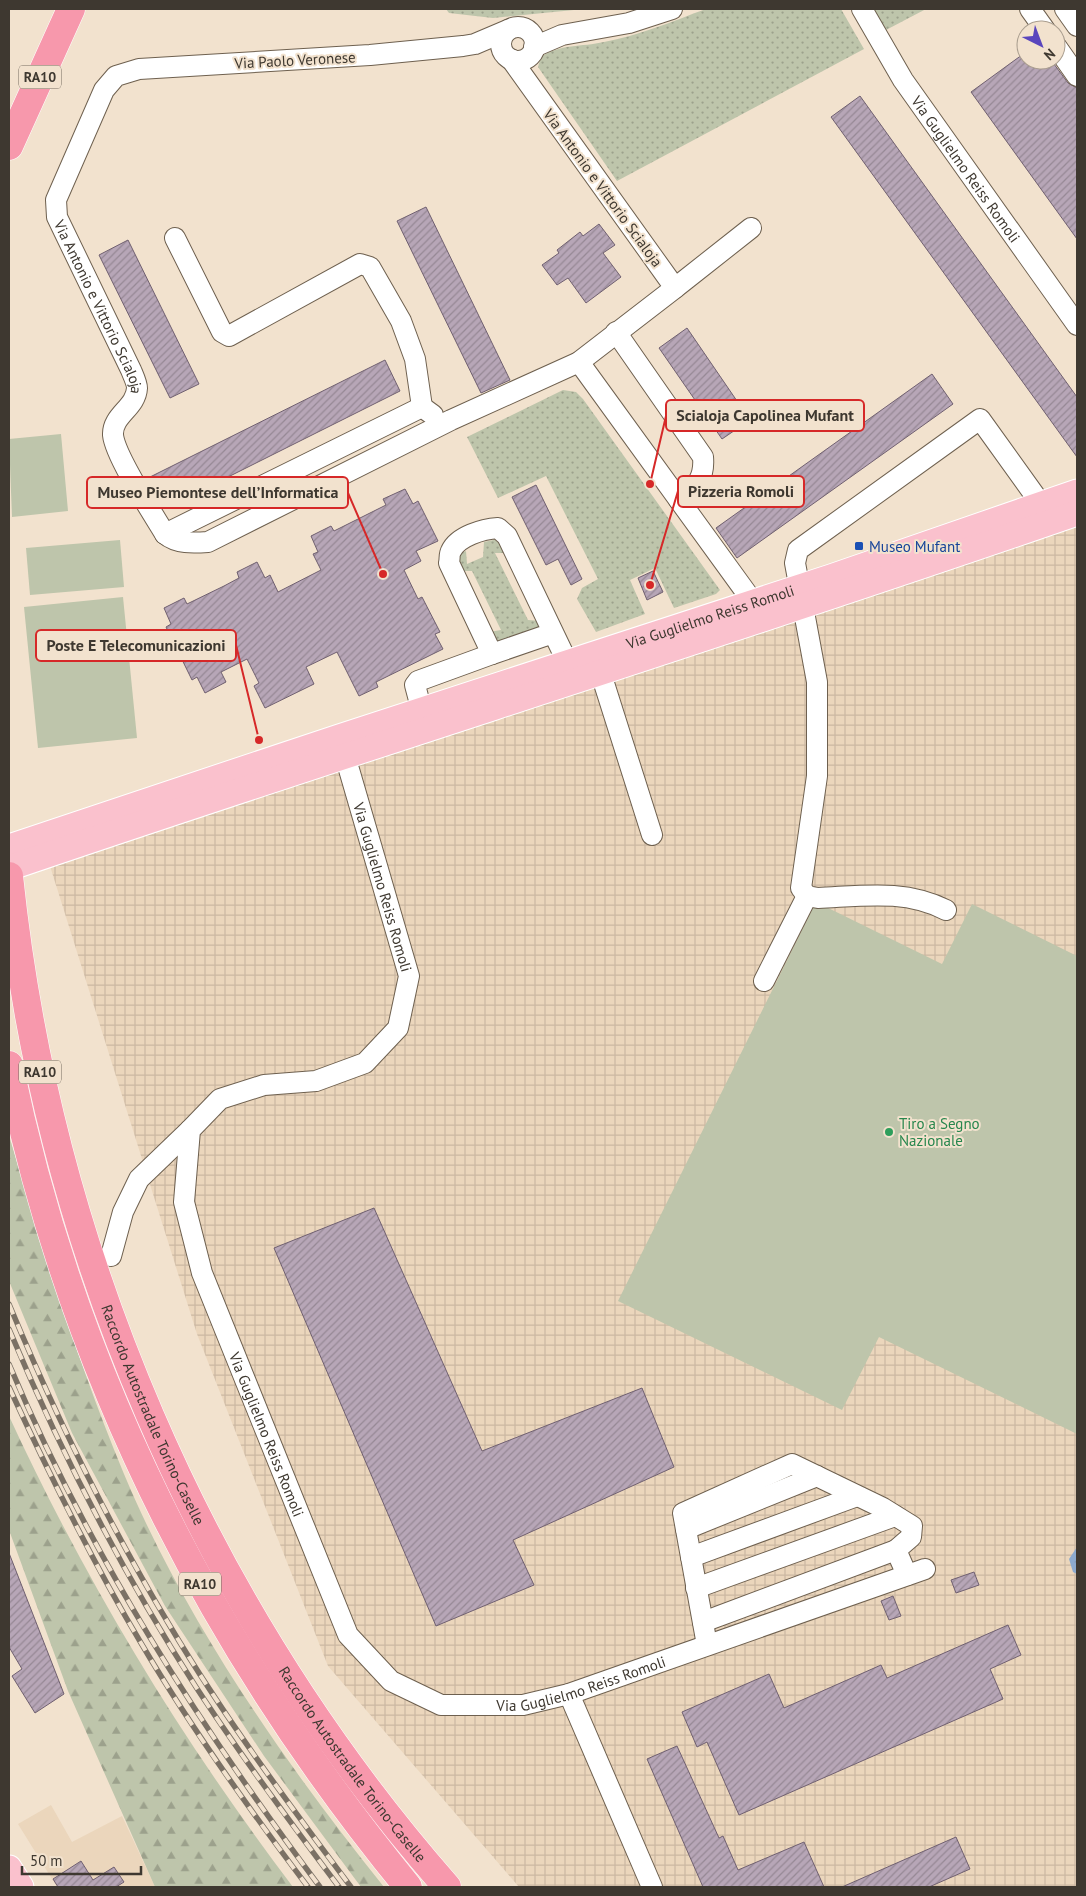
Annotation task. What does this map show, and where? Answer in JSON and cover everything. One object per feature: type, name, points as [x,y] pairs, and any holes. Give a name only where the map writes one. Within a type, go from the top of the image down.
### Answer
[{"type":"highway","name":"RA10","points":[[9,146],[71,9]]},
{"type":"highway","name":"Raccordo Autostradale Torino-Caselle","points":[[9,876],[24,999],[63,1166],[103,1298],[136,1385],[164,1451],[226,1574],[304,1699],[371,1794],[446,1887]]},
{"type":"highway","name":"Raccordo Autostradale Torino-Caselle","points":[[10,1078],[44,1206],[62,1264],[109,1394],[146,1479],[201,1587],[278,1714],[355,1822],[408,1887]]},
{"type":"main road","name":"Via Guglielmo Reiss Romoli","points":[[9,868],[39,847],[424,719],[802,597],[1044,514],[1077,492]]},
{"type":"main road","name":"Via Guglielmo Reiss Romoli","points":[[1044,514],[1077,512]]},
{"type":"main road","name":"Via Guglielmo Reiss Romoli","points":[[9,847],[39,847]]},
{"type":"main road","points":[[9,1868],[21,1887]]},
{"type":"street","points":[[521,50],[562,35],[629,23],[672,9]]},
{"type":"street","name":"Via Guglielmo Reiss Romoli","points":[[862,9],[903,80],[1077,325]]},
{"type":"street","points":[[1030,9],[1038,20]]},
{"type":"street","points":[[1065,9],[1077,26]]},
{"type":"street","name":"Via Paolo Veronese","points":[[116,76],[139,69],[370,55],[475,44],[521,50],[517,27],[475,44]]},
{"type":"street","name":"Via Antonio e Vittorio Scialoja","points":[[521,50],[531,88],[591,168],[675,288]]},
{"type":"street","points":[[1066,60],[1077,76]]},
{"type":"street","name":"Via Antonio e Vittorio Scialoja","points":[[116,76],[104,90],[56,200],[57,217],[131,370],[137,388],[130,405],[116,418],[113,434],[117,451],[165,534]]},
{"type":"street","points":[[422,407],[165,534],[170,539],[188,543],[208,542],[451,420],[579,362],[751,228]]},
{"type":"street","points":[[175,238],[222,332],[229,336],[360,264],[370,267],[401,320],[415,359],[422,407],[434,416],[451,420]]},
{"type":"street","points":[[616,332],[702,457],[704,468],[697,487],[679,500]]},
{"type":"street","points":[[579,362],[759,611]]},
{"type":"street","points":[[946,910],[927,900],[894,894],[818,898],[807,896],[801,888],[817,776],[817,682],[795,563],[798,550],[980,419],[1044,514]]},
{"type":"street","points":[[492,654],[449,563],[450,551],[460,540],[487,529],[498,528],[507,536],[572,672]]},
{"type":"street","points":[[424,719],[415,685],[418,681],[553,633]]},
{"type":"street","points":[[598,663],[652,835]]},
{"type":"street","name":"Via Guglielmo Reiss Romoli","points":[[342,746],[409,976],[398,1028],[365,1063],[316,1081],[264,1085],[220,1099],[190,1130],[184,1202],[202,1273],[348,1635],[391,1681],[441,1705],[523,1705],[569,1694],[916,1572],[896,1550]]},
{"type":"street","points":[[764,981],[807,896]]},
{"type":"street","points":[[111,1256],[123,1212],[139,1179],[190,1130]]},
{"type":"street","points":[[703,1622],[896,1550],[911,1537],[912,1526],[817,1476],[686,1529],[707,1645]]},
{"type":"street","points":[[691,1556],[857,1496]]},
{"type":"street","points":[[696,1588],[895,1516]]},
{"type":"street","points":[[569,1694],[652,1887]]},
{"type":"shaded area","points":[[1077,521],[1077,1887],[519,1887],[328,1666],[197,1334],[50,866]]},
{"type":"shaded area","points":[[51,1805],[72,1842],[122,1816],[155,1887],[57,1887],[18,1824]]},
{"type":"green space","points":[[446,9],[584,9],[493,18],[449,13]]},
{"type":"green space","points":[[706,9],[841,9],[864,49],[617,181],[538,67],[541,57],[563,48],[596,44],[630,36]]},
{"type":"green space","points":[[874,9],[926,9],[886,30]]},
{"type":"green space","points":[[563,390],[576,392],[583,399],[720,590],[716,594],[674,608],[655,568],[630,580],[645,614],[596,632],[577,599],[582,588],[598,579],[546,476],[498,498],[467,437]]},
{"type":"green space","points":[[61,434],[68,511],[12,517],[9,439]]},
{"type":"green space","points":[[498,539],[508,553],[495,553],[528,620],[541,621],[543,626],[496,644],[489,632],[501,630],[472,571],[459,571],[456,561],[461,553],[466,551],[467,564],[483,557],[484,542]]},
{"type":"green space","points":[[120,540],[124,587],[30,595],[26,548]]},
{"type":"green space","points":[[123,597],[137,738],[38,748],[24,607]]},
{"type":"green space","name":"Tiro a Segno Nazionale","points":[[816,902],[942,964],[972,904],[1077,956],[1077,1434],[879,1337],[842,1410],[618,1301]]},
{"type":"green space","points":[[9,1136],[62,1306],[92,1391],[107,1433],[149,1529],[176,1583],[207,1636],[274,1741],[384,1887],[361,1887],[264,1756],[165,1606],[72,1433],[9,1281]]},
{"type":"green space","points":[[9,1416],[71,1540],[138,1659],[212,1775],[293,1887],[155,1887],[68,1691],[9,1530]]},
{"type":"water","points":[[1077,1547],[1077,1574],[1073,1572],[1069,1559]]},
{"type":"building","points":[[1016,59],[1016,70],[1058,70],[1068,83],[1077,88],[1077,239],[971,92]]},
{"type":"building","points":[[860,96],[1077,397],[1077,457],[831,117]]},
{"type":"building","points":[[426,207],[510,380],[481,393],[397,221]]},
{"type":"building","points":[[599,224],[615,245],[603,253],[621,277],[586,303],[568,278],[557,285],[542,265],[559,253],[557,250],[580,232],[583,236]]},
{"type":"building","points":[[128,240],[199,384],[170,398],[99,255]]},
{"type":"building","points":[[687,328],[750,420],[722,439],[659,348]]},
{"type":"building","points":[[385,360],[400,391],[166,508],[150,477]]},
{"type":"building","points":[[932,374],[953,404],[737,558],[716,528]]},
{"type":"building","points":[[536,485],[582,579],[571,585],[558,559],[546,565],[512,497]]},
{"type":"building","points":[[405,489],[413,504],[418,501],[438,541],[416,551],[421,561],[404,570],[418,599],[422,597],[440,632],[435,634],[443,649],[376,682],[378,687],[359,696],[337,652],[306,667],[314,684],[265,708],[254,686],[259,683],[247,659],[221,672],[226,682],[205,693],[197,677],[192,680],[166,627],[171,624],[164,608],[184,598],[187,604],[224,586],[239,578],[237,572],[257,562],[265,578],[270,575],[278,592],[321,570],[313,554],[318,552],[311,536],[331,526],[334,531],[386,505],[383,499]]},
{"type":"building","points":[[653,571],[663,592],[647,600],[638,578]]},
{"type":"building","points":[[374,1208],[482,1451],[642,1388],[674,1467],[513,1540],[534,1585],[436,1626],[274,1248]]},
{"type":"building","points":[[9,1553],[64,1694],[35,1713],[12,1676],[22,1669],[9,1647]]},
{"type":"building","points":[[974,1572],[979,1585],[956,1593],[951,1580]]},
{"type":"building","points":[[893,1596],[901,1616],[889,1620],[881,1601]]},
{"type":"building","points":[[1008,1625],[1021,1655],[990,1669],[1003,1699],[739,1815],[707,1742],[697,1747],[682,1712],[769,1674],[784,1708],[881,1665],[887,1678]]},
{"type":"building","points":[[677,1746],[719,1838],[723,1836],[738,1870],[804,1842],[824,1887],[703,1887],[647,1759]]},
{"type":"building","points":[[956,1837],[970,1869],[929,1887],[842,1887]]},
{"type":"building","points":[[81,1861],[93,1880],[114,1867],[124,1882],[116,1887],[58,1887],[53,1879]]},
{"type":"railway","points":[[9,1304],[64,1428],[104,1508],[147,1587],[234,1726],[351,1887]]},
{"type":"railway","points":[[9,1329],[72,1467],[143,1601],[230,1738],[339,1887]]},
{"type":"railway","points":[[9,1364],[40,1434],[74,1502],[148,1635],[231,1763],[320,1887]]},
{"type":"railway","points":[[9,1387],[105,1581],[160,1675],[221,1768],[308,1887]]},
{"type":"place","name":"Scialoja Capolinea Mufant","points":[[650,484]]},
{"type":"place","name":"Museo Mufant","points":[[859,546]]},
{"type":"place","name":"Museo Piemontese dell’Informatica","points":[[383,574]]},
{"type":"place","name":"Pizzeria Romoli","points":[[650,585]]},
{"type":"place","name":"Poste E Telecomunicazioni","points":[[259,740]]},
{"type":"place","name":"Tiro a Segno Nazionale","points":[[889,1132]]}]
